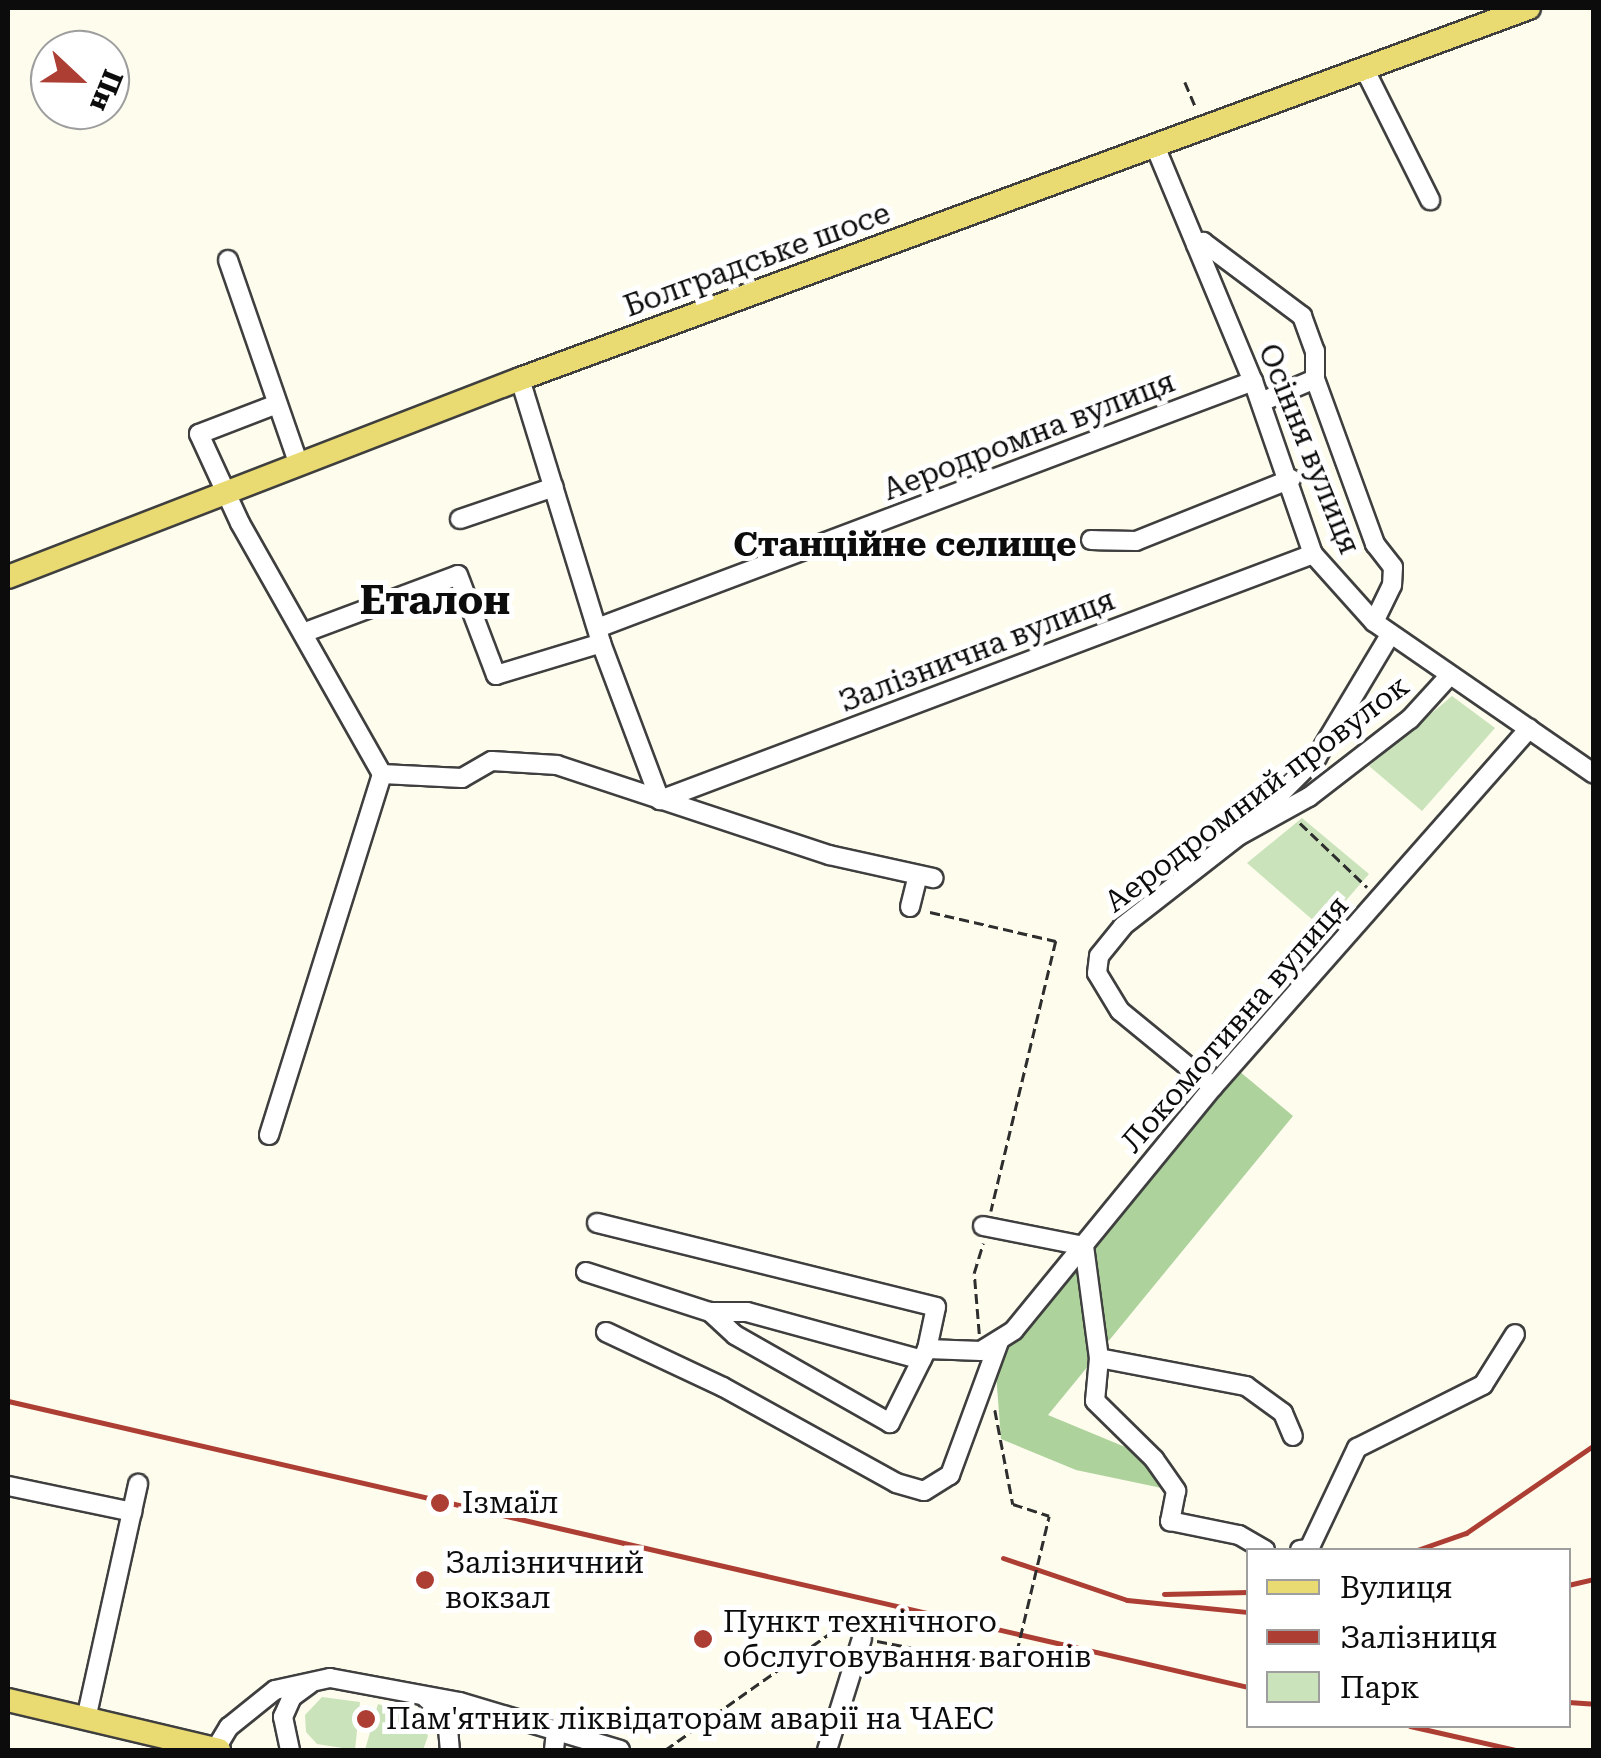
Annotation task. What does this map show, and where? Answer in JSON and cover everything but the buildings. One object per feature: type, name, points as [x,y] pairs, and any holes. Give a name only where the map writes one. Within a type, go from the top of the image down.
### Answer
[{"type":"main road","name":"Болградське шосе","points":[[8,577],[520,380],[1364,68],[1477,16],[1529,8]]},
{"type":"main road","points":[[8,1700],[216,1750]]},
{"type":"street","points":[[1364,68],[1430,200]]},
{"type":"street","name":"Осіння вулиця","points":[[1155,146],[1253,381],[1291,479],[1314,554],[1342,593],[1374,622],[1594,774]]},
{"type":"street","points":[[1196,245],[1203,242],[1302,316],[1315,351],[1315,379],[1375,544],[1393,567],[1392,586],[1374,622]]},
{"type":"street","points":[[228,260],[299,465]]},
{"type":"street","points":[[1261,402],[1315,379]]},
{"type":"street","points":[[520,380],[601,635],[660,800]]},
{"type":"street","name":"Аеродромна вулиця","points":[[302,633],[458,575],[496,675],[1253,381]]},
{"type":"street","points":[[269,1135],[382,774],[226,495],[199,434],[277,404]]},
{"type":"street","points":[[1091,540],[1136,541],[1291,479]]},
{"type":"street","points":[[460,519],[554,487]]},
{"type":"street","name":"Залізнична вулиця","points":[[660,800],[1314,554]]},
{"type":"street","points":[[1238,836],[1317,757],[1390,634]]},
{"type":"street","name":"Аеродромний провулок","points":[[1213,1087],[1138,1029],[1097,973],[1100,956],[1123,926],[1238,836],[1287,810],[1410,720],[1450,675]]},
{"type":"street","name":"Локомотивна вулиця","points":[[981,1351],[999,1342],[1084,1246],[1213,1087],[1529,729]]},
{"type":"street","points":[[382,774],[462,778],[492,762],[557,765],[828,855],[925,876],[910,907]]},
{"type":"street","points":[[597,1224],[936,1307],[924,1354],[890,1423],[734,1335],[710,1312]]},
{"type":"street","points":[[985,1227],[1084,1246],[1099,1358],[1096,1401],[1176,1492],[1170,1520],[1239,1535],[1262,1548]]},
{"type":"street","points":[[586,1272],[710,1312],[746,1312],[924,1354],[981,1351]]},
{"type":"street","points":[[606,1332],[723,1387],[877,1474],[924,1491],[950,1475],[999,1342]]},
{"type":"street","points":[[1309,1548],[1357,1448],[1483,1384],[1515,1334]]},
{"type":"street","points":[[1099,1358],[1246,1386],[1283,1413],[1292,1436]]},
{"type":"street","points":[[86,1719],[138,1484]]},
{"type":"street","points":[[8,1486],[132,1512]]},
{"type":"street","points":[[827,1750],[862,1638]]},
{"type":"street","points":[[290,1750],[283,1728],[286,1706],[319,1680]]},
{"type":"street","points":[[216,1750],[230,1727],[275,1690],[319,1680],[416,1694],[620,1750]]},
{"type":"street","points":[[416,1694],[447,1717],[450,1750]]},
{"type":"street","points":[[554,1750],[556,1730]]},
{"type":"path","points":[[1185,82],[1200,118]]},
{"type":"path","points":[[1287,810],[1378,898]]},
{"type":"path","points":[[910,907],[1056,942],[974,1273],[981,1351]]},
{"type":"path","points":[[666,1750],[833,1630],[1012,1667],[1048,1516],[1014,1504],[987,1377]]},
{"type":"green space","points":[[1452,696],[1495,728],[1422,811],[1369,766]]},
{"type":"green space","points":[[1302,818],[1369,874],[1322,928],[1247,863]]},
{"type":"green space","points":[[1233,1066],[1293,1116],[1048,1415],[1154,1459],[1176,1491],[1076,1470],[1001,1439],[995,1360]]},
{"type":"green space","points":[[322,1697],[360,1702],[355,1750],[317,1744],[306,1732],[305,1715]]},
{"type":"green space","points":[[378,1704],[421,1717],[428,1736],[423,1750],[365,1750]]},
{"type":"railway","points":[[8,1401],[1246,1687]]},
{"type":"railway","points":[[1423,1548],[1466,1533],[1594,1445]]},
{"type":"railway","points":[[1003,1558],[1127,1600],[1246,1612]]},
{"type":"railway","points":[[1571,1584],[1594,1579]]},
{"type":"railway","points":[[1164,1594],[1246,1592]]},
{"type":"railway","points":[[1571,1702],[1594,1704]]},
{"type":"railway","points":[[1419,1728],[1516,1750]]},
{"type":"place","name":"Ізмаїл","points":[[440,1503]]},
{"type":"place","name":"Залізничний вокзал","points":[[425,1580]]},
{"type":"place","name":"Пункт технічного обслуговування вагонів","points":[[703,1639]]},
{"type":"place","name":"Пам'ятник ліквідаторам аварії на ЧАЕС","points":[[366,1719]]},
{"type":"district","name":"Станційне селище","points":[[905,545]]},
{"type":"district","name":"Еталон","points":[[435,601]]}]
